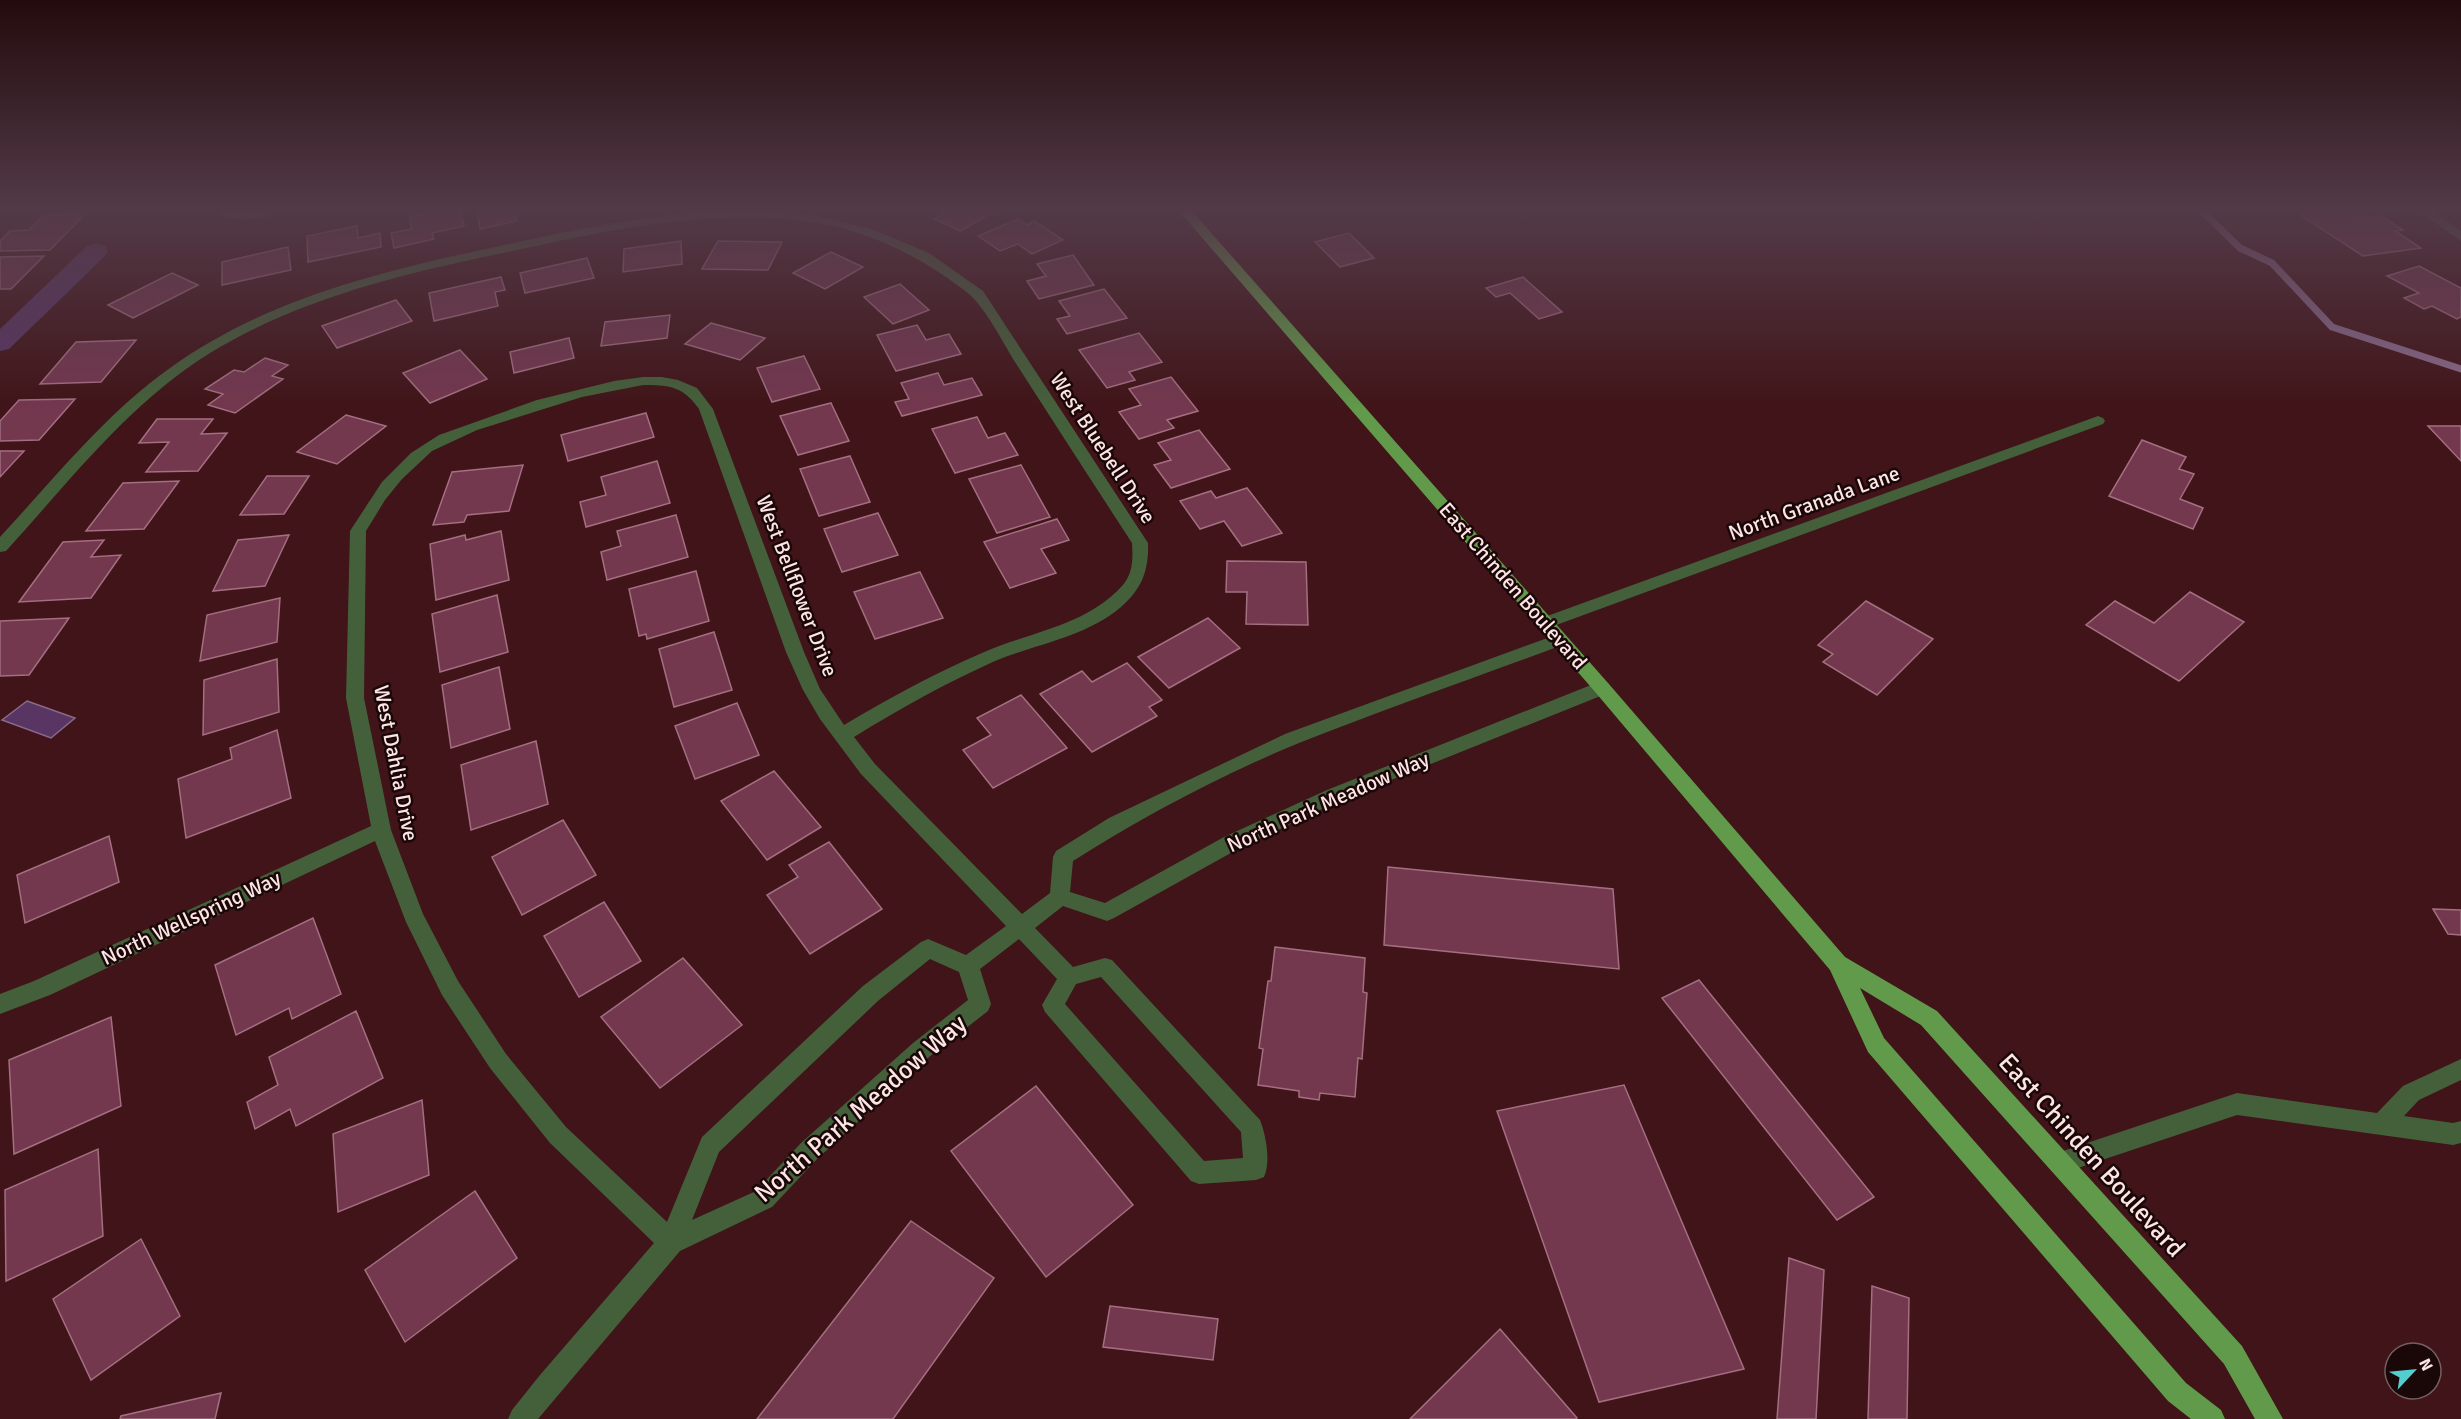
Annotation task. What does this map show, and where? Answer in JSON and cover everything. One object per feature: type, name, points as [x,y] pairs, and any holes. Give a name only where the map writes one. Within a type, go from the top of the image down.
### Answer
[{"type":"main road","name":"East Chinden Boulevard","points":[[1242,277],[1602,688],[1838,964],[1876,1045],[2176,1392],[2212,1419]]},
{"type":"main road","name":"East Chinden Boulevard","points":[[1838,964],[1929,1018],[2233,1355],[2270,1419]]},
{"type":"street","name":"West Bluebell Drive","points":[[0,547],[141,398],[202,352],[279,311],[379,277]]},
{"type":"street","name":"West Bluebell Drive","points":[[843,734],[904,698],[981,661],[1074,625],[1105,610],[1128,590],[1141,566],[1140,543],[978,294],[958,277]]},
{"type":"street","name":"West Bellflower Drive","points":[[501,416],[624,383],[661,380],[692,391],[706,409],[795,652],[826,714],[868,769],[1069,977]]},
{"type":"street","name":"West Dahlia Drive","points":[[501,416],[471,426],[427,447],[386,487],[369,508],[358,531],[355,698],[381,830],[412,916],[450,988],[498,1061],[558,1135],[671,1242]]},
{"type":"street","name":"North Granada Lane","points":[[1545,623],[2098,421]]},
{"type":"street","points":[[968,966],[1060,897],[1063,857],[1116,825],[1186,788],[1291,739],[1559,640]]},
{"type":"street","name":"North Park Meadow Way","points":[[1060,897],[1107,912],[1231,843],[1334,795],[1602,688]]},
{"type":"street","name":"North Wellspring Way","points":[[0,1004],[42,988],[381,830]]},
{"type":"street","name":"North Park Meadow Way","points":[[521,1419],[671,1242],[710,1145],[846,1016],[928,948],[968,966],[980,1004],[921,1050],[809,1151],[764,1198],[671,1242]]},
{"type":"street","points":[[1105,967],[1252,1128],[1256,1169],[1199,1173],[1053,1005],[1069,977],[1105,967]]},
{"type":"street","points":[[2382,1124],[2411,1093],[2461,1069]]},
{"type":"street","points":[[2060,1163],[2237,1104],[2453,1134],[2461,1132]]},
{"type":"shaded area","points":[[27,701],[75,718],[51,738],[2,720]]},
{"type":"building","points":[[0,277],[23,277],[11,289],[0,289]]},
{"type":"building","points":[[164,277],[181,277],[198,285],[133,318],[108,305]]},
{"type":"building","points":[[222,277],[258,277],[222,285]]},
{"type":"building","points":[[500,277],[505,290],[495,292],[498,306],[434,321],[429,293]]},
{"type":"building","points":[[521,277],[594,278],[525,293]]},
{"type":"building","points":[[801,277],[845,277],[825,289]]},
{"type":"building","points":[[1041,277],[1089,277],[1094,285],[1039,299],[1027,281]]},
{"type":"building","points":[[1523,277],[1562,312],[1539,319],[1510,293],[1496,297],[1486,288]]},
{"type":"building","points":[[2389,277],[2440,277],[2461,288],[2461,317],[2457,319],[2432,306],[2424,309],[2404,298],[2419,293]]},
{"type":"building","points":[[900,284],[929,310],[893,324],[864,297]]},
{"type":"building","points":[[1104,289],[1127,318],[1067,334],[1057,319],[1070,316],[1059,301]]},
{"type":"building","points":[[396,300],[412,321],[337,348],[322,326]]},
{"type":"building","points":[[670,315],[667,338],[601,346],[605,322]]},
{"type":"building","points":[[711,323],[765,338],[740,360],[685,344]]},
{"type":"building","points":[[917,325],[926,340],[949,334],[961,354],[896,371],[877,335]]},
{"type":"building","points":[[1139,333],[1162,362],[1129,372],[1135,380],[1107,388],[1079,350]]},
{"type":"building","points":[[569,338],[574,358],[514,373],[510,352]]},
{"type":"building","points":[[136,340],[101,382],[40,384],[76,342]]},
{"type":"building","points":[[460,350],[487,379],[430,403],[403,373]]},
{"type":"building","points":[[804,356],[820,389],[772,402],[757,368]]},
{"type":"building","points":[[265,358],[288,365],[272,376],[283,379],[235,413],[208,405],[223,394],[205,389],[234,370],[244,372]]},
{"type":"building","points":[[938,373],[944,385],[972,378],[982,395],[902,416],[895,402],[909,399],[901,383]]},
{"type":"building","points":[[1171,377],[1198,411],[1167,420],[1174,428],[1139,439],[1119,412],[1141,405],[1129,389]]},
{"type":"building","points":[[75,399],[39,440],[0,441],[0,421],[19,400]]},
{"type":"building","points":[[831,403],[849,441],[798,455],[780,416]]},
{"type":"building","points":[[646,413],[654,437],[568,461],[561,435]]},
{"type":"building","points":[[346,415],[386,426],[337,464],[297,452]]},
{"type":"building","points":[[977,417],[988,438],[1005,433],[1018,455],[955,473],[932,429]]},
{"type":"building","points":[[157,419],[213,419],[201,434],[227,433],[198,471],[146,472],[169,442],[139,443]]},
{"type":"building","points":[[2428,426],[2461,426],[2461,461]]},
{"type":"building","points":[[1199,430],[1230,469],[1171,488],[1154,465],[1171,460],[1158,443]]},
{"type":"building","points":[[2142,440],[2186,457],[2179,469],[2194,474],[2180,499],[2203,508],[2193,529],[2109,496]]},
{"type":"building","points":[[0,451],[24,451],[0,477]]},
{"type":"building","points":[[850,456],[870,502],[819,516],[800,469]]},
{"type":"building","points":[[657,461],[670,503],[586,527],[580,502],[606,495],[601,477]]},
{"type":"building","points":[[523,465],[509,511],[467,515],[464,522],[433,525],[452,472]]},
{"type":"building","points":[[1021,465],[1050,517],[997,533],[969,479]]},
{"type":"building","points":[[267,476],[309,476],[284,514],[240,515]]},
{"type":"building","points":[[179,481],[144,529],[86,531],[123,483]]},
{"type":"building","points":[[1247,488],[1282,533],[1242,546],[1224,521],[1200,529],[1180,501],[1211,491],[1216,498]]},
{"type":"building","points":[[878,513],[898,555],[842,572],[824,529]]},
{"type":"building","points":[[676,515],[688,557],[607,580],[601,552],[621,546],[617,531]]},
{"type":"building","points":[[1057,519],[1069,540],[1041,549],[1056,573],[1010,588],[984,542]]},
{"type":"building","points":[[501,531],[509,580],[436,600],[430,544],[465,535],[466,540]]},
{"type":"building","points":[[289,535],[265,586],[213,591],[238,540]]},
{"type":"building","points":[[104,540],[91,557],[121,555],[91,598],[19,602],[63,542]]},
{"type":"building","points":[[1227,561],[1306,562],[1308,625],[1246,624],[1247,592],[1226,592]]},
{"type":"building","points":[[696,571],[709,621],[647,639],[646,634],[639,636],[629,589]]},
{"type":"building","points":[[920,572],[943,618],[875,639],[854,592]]},
{"type":"building","points":[[2190,592],[2244,622],[2179,681],[2086,625],[2115,601],[2154,623]]},
{"type":"building","points":[[497,595],[508,652],[440,672],[432,614]]},
{"type":"building","points":[[280,598],[277,642],[200,661],[207,615]]},
{"type":"building","points":[[1866,601],[1933,639],[1877,695],[1823,662],[1833,654],[1818,645]]},
{"type":"building","points":[[69,618],[29,675],[0,676],[0,621]]},
{"type":"building","points":[[1208,618],[1240,648],[1169,688],[1138,657]]},
{"type":"building","points":[[714,632],[732,690],[674,707],[659,649]]},
{"type":"building","points":[[277,659],[279,712],[203,735],[204,680]]},
{"type":"building","points":[[1127,663],[1162,700],[1149,707],[1157,716],[1092,752],[1040,694],[1082,671],[1092,682]]},
{"type":"building","points":[[499,667],[510,729],[451,748],[442,685]]},
{"type":"building","points":[[1021,695],[1067,748],[993,788],[963,750],[991,735],[977,718]]},
{"type":"building","points":[[737,703],[759,755],[695,779],[675,726]]},
{"type":"building","points":[[277,730],[291,798],[186,838],[178,779],[232,759],[230,748]]},
{"type":"building","points":[[536,741],[548,804],[471,830],[461,765]]},
{"type":"building","points":[[774,771],[821,827],[767,860],[721,801]]},
{"type":"building","points":[[563,820],[596,875],[522,915],[492,857]]},
{"type":"building","points":[[109,836],[119,882],[25,923],[17,875]]},
{"type":"building","points":[[829,842],[882,909],[810,954],[767,895],[798,877],[789,865]]},
{"type":"building","points":[[1388,867],[1613,889],[1619,969],[1384,945]]},
{"type":"building","points":[[604,902],[641,961],[579,997],[544,936]]},
{"type":"building","points":[[2433,909],[2461,910],[2461,935],[2448,934]]},
{"type":"building","points":[[313,918],[341,994],[292,1019],[289,1008],[236,1035],[215,965]]},
{"type":"building","points":[[1275,947],[1365,958],[1363,992],[1367,993],[1362,1059],[1358,1058],[1355,1097],[1320,1093],[1319,1100],[1299,1097],[1299,1091],[1258,1085],[1263,1049],[1259,1048]]},
{"type":"building","points":[[683,958],[742,1025],[660,1088],[601,1017]]},
{"type":"building","points":[[1699,980],[1874,1197],[1837,1220],[1662,998]]},
{"type":"building","points":[[356,1011],[383,1078],[296,1126],[290,1109],[255,1129],[247,1102],[278,1085],[269,1057]]},
{"type":"building","points":[[111,1017],[121,1106],[14,1154],[9,1060]]},
{"type":"building","points":[[1624,1085],[1744,1369],[1599,1402],[1497,1111]]},
{"type":"building","points":[[1036,1086],[1133,1205],[1046,1277],[951,1151]]},
{"type":"building","points":[[422,1100],[429,1175],[338,1212],[333,1134]]},
{"type":"building","points":[[98,1149],[103,1236],[6,1281],[5,1190]]},
{"type":"building","points":[[475,1191],[517,1258],[405,1342],[365,1270]]},
{"type":"building","points":[[911,1221],[994,1278],[893,1419],[757,1419]]},
{"type":"building","points":[[141,1239],[180,1316],[91,1380],[53,1299]]},
{"type":"building","points":[[1789,1258],[1824,1270],[1816,1419],[1777,1419]]},
{"type":"building","points":[[1872,1286],[1909,1298],[1907,1419],[1868,1419]]},
{"type":"building","points":[[1110,1306],[1218,1319],[1213,1360],[1103,1347]]},
{"type":"building","points":[[1500,1329],[1576,1419],[1410,1419]]},
{"type":"building","points":[[221,1393],[215,1419],[120,1419],[121,1416]]},
{"type":"waterway","points":[[0,343],[69,277]]},
{"type":"waterway","points":[[2285,277],[2332,327],[2461,369]]}]
